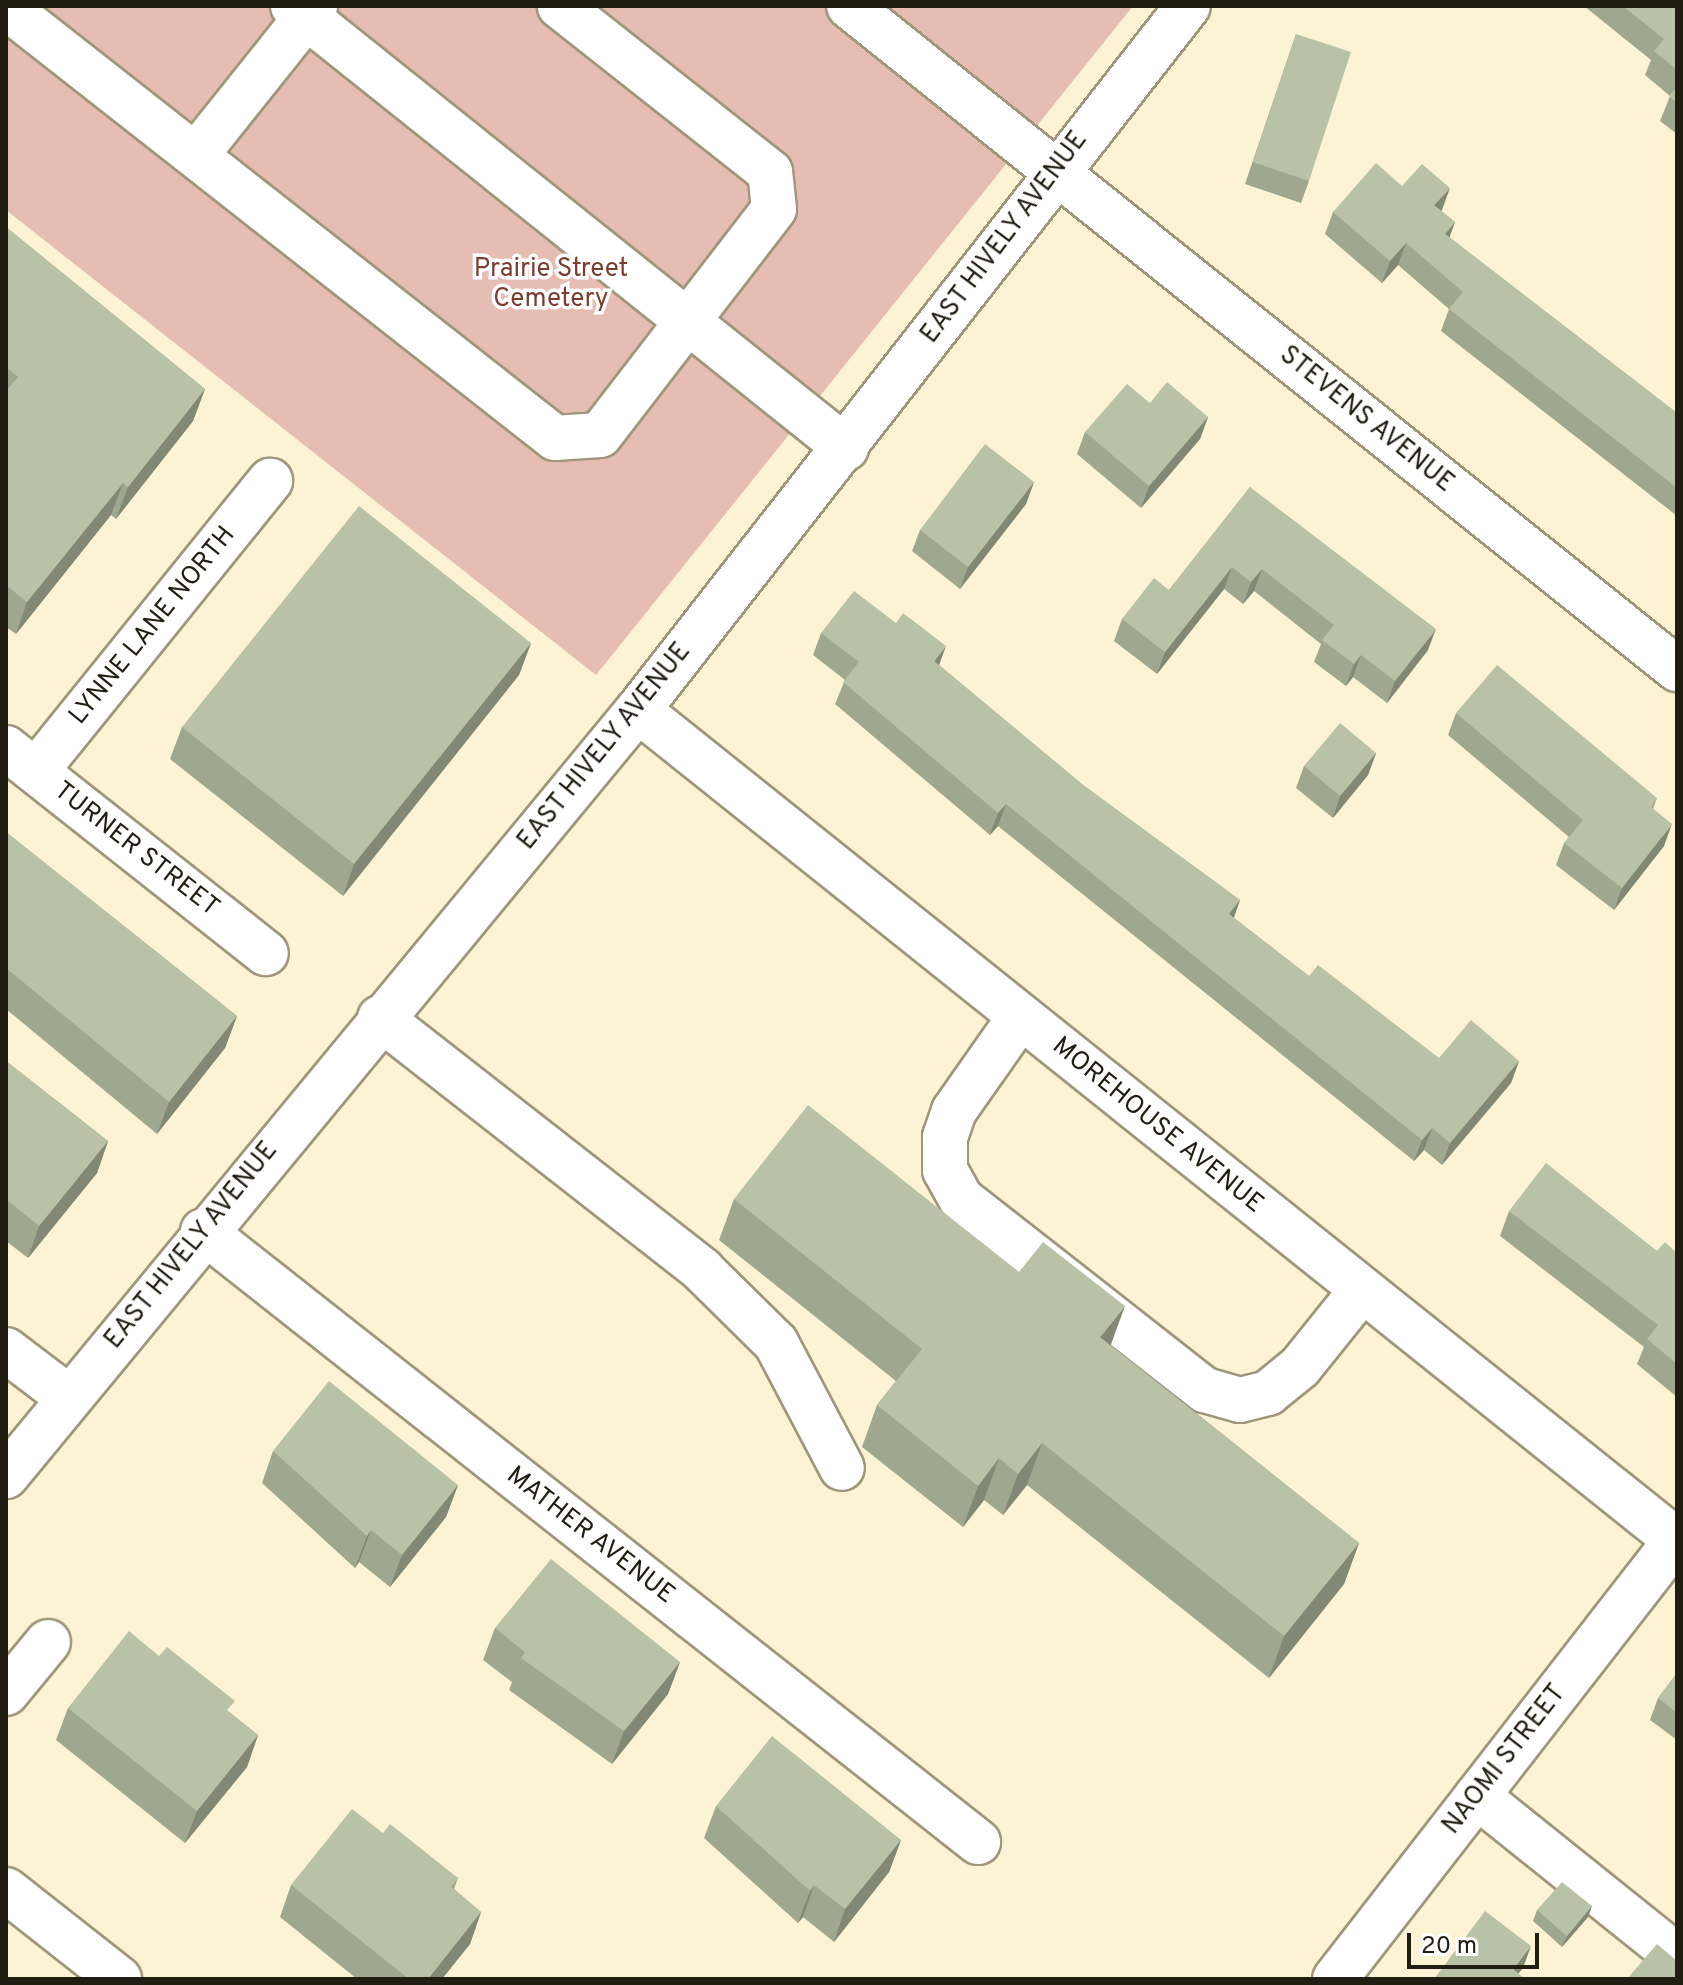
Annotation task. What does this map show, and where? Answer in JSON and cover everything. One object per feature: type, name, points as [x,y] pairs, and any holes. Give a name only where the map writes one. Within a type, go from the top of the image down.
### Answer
[{"type":"street","points":[[6,7],[555,438],[600,435],[685,318],[774,209],[770,172],[560,6]]},
{"type":"street","name":"STEVENS AVENUE","points":[[849,6],[1677,669]]},
{"type":"street","points":[[196,155],[305,10],[846,448]]},
{"type":"street","name":"EAST HIVELY AVENUE","points":[[6,1476],[203,1231],[638,710],[846,448],[1172,12]]},
{"type":"street","name":"LYNNE LANE NORTH","points":[[21,759],[270,481]]},
{"type":"street","name":"MOREHOUSE AVENUE","points":[[638,710],[1677,1541]]},
{"type":"street","name":"TURNER STREET","points":[[21,759],[266,953]]},
{"type":"street","points":[[1020,1017],[954,1111],[945,1137],[945,1170],[961,1199],[1205,1390],[1240,1400],[1268,1393],[1300,1367],[1362,1290]]},
{"type":"street","points":[[380,1018],[702,1270],[776,1343],[842,1468]]},
{"type":"street","name":"MATHER AVENUE","points":[[203,1231],[978,1842]]},
{"type":"street","points":[[6,1350],[69,1398]]},
{"type":"street","name":"NAOMI STREET","points":[[1335,1979],[1677,1541]]},
{"type":"street","points":[[6,1693],[48,1642]]},
{"type":"street","points":[[1477,1796],[1677,1956]]},
{"type":"street","points":[[6,1890],[119,1979]]},
{"type":"green space","name":"Prairie Street Cemetery","points":[[6,6],[1133,6],[596,675],[6,210]]},
{"type":"building","points":[[1623,6],[1677,7],[1677,70],[1654,51],[1664,39]]},
{"type":"building","points":[[1296,34],[1351,52],[1309,181],[1253,162]]},
{"type":"building","points":[[1677,87],[1677,103],[1669,96]]},
{"type":"building","points":[[1376,163],[1402,186],[1422,164],[1450,188],[1434,205],[1455,222],[1445,234],[1677,413],[1677,488],[1449,309],[1463,292],[1406,243],[1390,261],[1333,212]]},
{"type":"building","points":[[6,227],[205,389],[128,487],[123,483],[27,602],[6,585],[6,391],[18,377],[6,367]]},
{"type":"building","points":[[1167,382],[1208,417],[1149,486],[1085,432],[1127,384],[1150,403]]},
{"type":"building","points":[[985,444],[1034,482],[968,567],[920,530]]},
{"type":"building","points":[[1250,487],[1436,629],[1395,681],[1361,655],[1354,664],[1322,640],[1334,625],[1262,569],[1251,582],[1232,567],[1165,652],[1122,619],[1154,578],[1169,590]]},
{"type":"building","points":[[359,506],[531,643],[354,864],[182,727]]},
{"type":"building","points":[[854,591],[896,623],[903,613],[946,646],[934,661],[1083,785],[1240,900],[1229,914],[1309,976],[1318,965],[1439,1058],[1471,1020],[1519,1061],[1450,1143],[1432,1128],[1422,1140],[1006,804],[998,813],[843,682],[859,662],[821,633]]},
{"type":"building","points":[[1497,665],[1657,798],[1651,807],[1672,824],[1622,888],[1564,843],[1583,820],[1456,713]]},
{"type":"building","points":[[1340,723],[1376,753],[1340,796],[1304,766]]},
{"type":"building","points":[[6,832],[237,1016],[169,1102],[6,968]]},
{"type":"building","points":[[6,1061],[108,1141],[39,1226],[6,1199]]},
{"type":"building","points":[[808,1105],[1019,1272],[1043,1242],[1125,1306],[1100,1337],[1359,1543],[1284,1636],[1042,1443],[1018,1474],[999,1458],[978,1486],[877,1405],[922,1349],[734,1199]]},
{"type":"building","points":[[1546,1163],[1657,1251],[1665,1242],[1677,1253],[1677,1364],[1647,1339],[1658,1325],[1509,1211]]},
{"type":"building","points":[[329,1381],[458,1485],[402,1555],[371,1530],[367,1536],[273,1451]]},
{"type":"building","points":[[551,1559],[680,1662],[624,1731],[521,1658],[525,1652],[495,1628]]},
{"type":"building","points":[[129,1631],[159,1656],[167,1647],[235,1701],[227,1710],[258,1735],[197,1811],[68,1708]]},
{"type":"building","points":[[1677,1673],[1677,1713],[1658,1698]]},
{"type":"building","points":[[772,1736],[901,1840],[845,1909],[814,1885],[810,1891],[716,1806]]},
{"type":"building","points":[[352,1809],[383,1833],[390,1824],[458,1878],[451,1887],[481,1912],[428,1979],[409,1979],[291,1885]]},
{"type":"building","points":[[1562,1882],[1592,1906],[1567,1936],[1537,1910]]},
{"type":"building","points":[[1485,1911],[1531,1946],[1513,1969],[1525,1979],[1434,1979]]},
{"type":"building","points":[[1657,1944],[1677,1961],[1677,1979],[1627,1979]]}]
